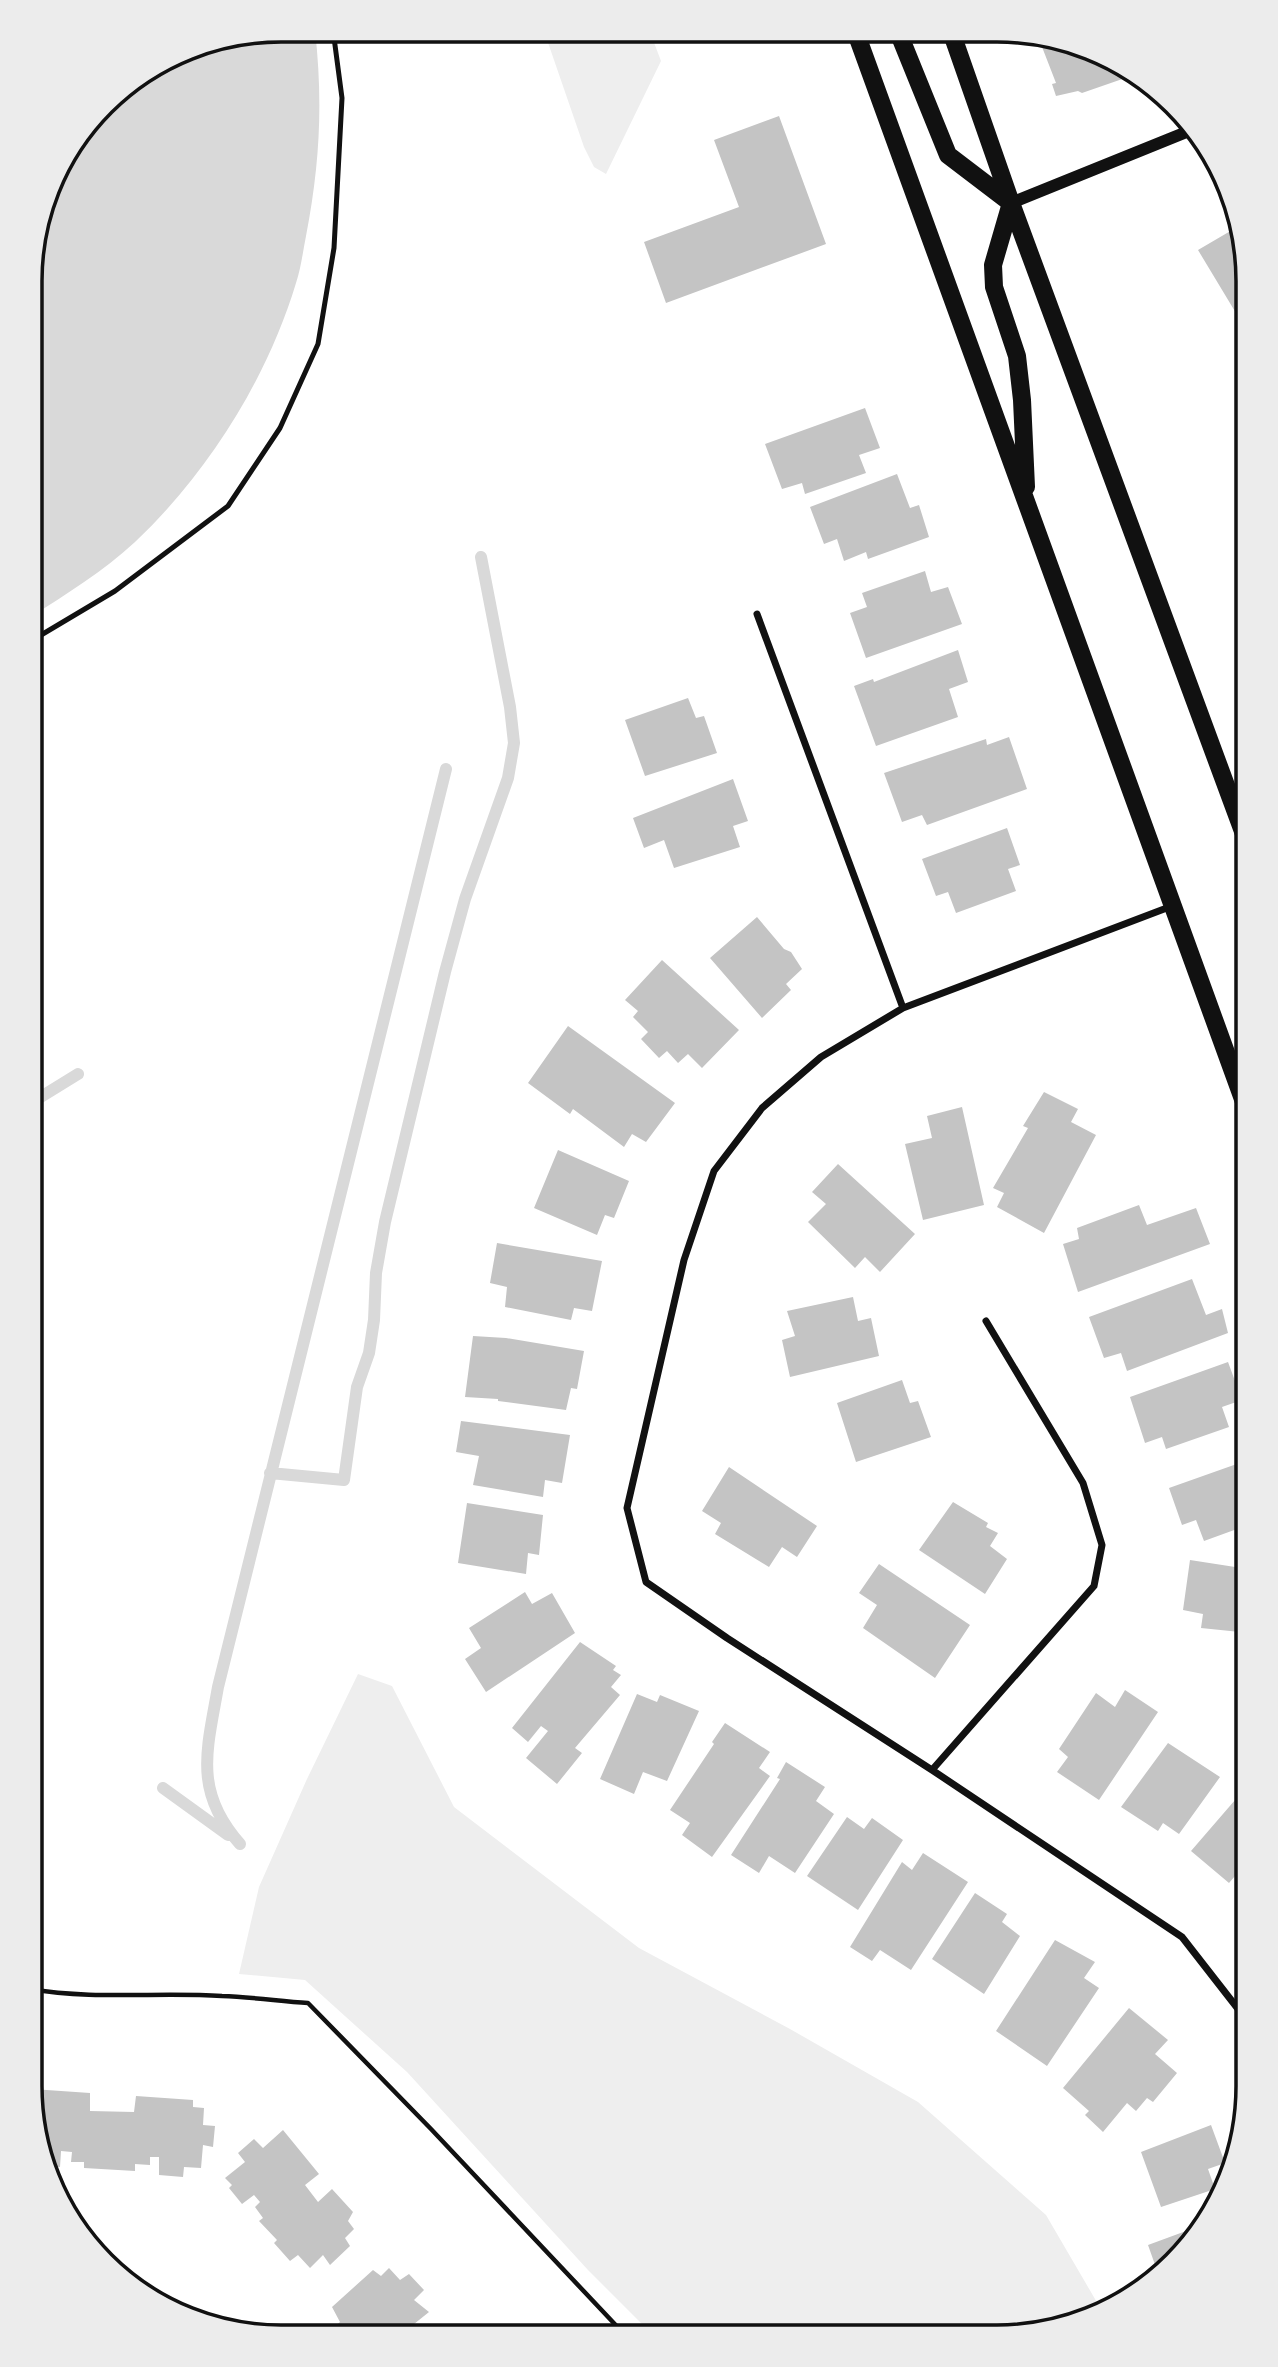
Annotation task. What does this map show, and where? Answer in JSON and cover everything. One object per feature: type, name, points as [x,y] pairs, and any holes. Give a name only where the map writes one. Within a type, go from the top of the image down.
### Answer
[{"type":"main road","points":[[859,42],[1236,1079]]},
{"type":"main road","points":[[902,42],[948,155],[1011,204]]},
{"type":"main road","points":[[955,42],[1011,204],[1236,812]]},
{"type":"main road","points":[[1011,204],[993,265],[993,275],[994,287],[1017,356],[1023,400],[1026,505]]},
{"type":"street","points":[[1011,204],[1184,133]]},
{"type":"street","points":[[757,614],[903,1009]]},
{"type":"street","points":[[1173,906],[903,1009],[821,1057],[762,1108],[713,1171],[684,1260],[627,1508],[646,1582],[1182,1937],[1235,2005]]},
{"type":"street","points":[[932,1770],[1094,1586],[1102,1545],[1083,1483],[986,1321]]},
{"type":"lane","points":[[42,635],[116,591],[228,506],[280,428],[318,344],[334,248],[342,98],[335,42]]},
{"type":"path","points":[[42,1991],[105,1996],[222,1996],[308,2003],[616,2325]]},
{"type":"shaded area","points":[[316,42],[319,133],[311,209],[299,271],[284,319],[269,354],[232,423],[187,486],[135,542],[84,582],[42,610],[42,281],[50,219],[60,189],[91,135],[123,101],[161,74],[219,50],[250,44]]},
{"type":"shaded area","points":[[548,42],[654,42],[661,61],[606,174],[594,167],[584,147]]},
{"type":"shaded area","points":[[358,1674],[392,1686],[454,1807],[639,1948],[918,2102],[1046,2215],[1097,2302],[1044,2320],[997,2325],[643,2325],[588,2270],[407,2072],[305,1980],[239,1974],[259,1887]]},
{"type":"building","points":[[1042,47],[1074,55],[1124,79],[1082,93],[1078,91],[1056,96],[1052,84],[1056,83]]},
{"type":"building","points":[[779,116],[826,244],[666,303],[644,242],[739,207],[714,140]]},
{"type":"building","points":[[1230,231],[1235,265],[1236,313],[1198,250]]},
{"type":"building","points":[[865,408],[880,448],[859,455],[866,473],[805,494],[802,483],[782,489],[765,444]]},
{"type":"building","points":[[897,474],[910,508],[919,505],[929,537],[868,559],[866,552],[844,561],[837,539],[824,544],[810,507]]},
{"type":"building","points":[[925,571],[931,592],[948,587],[962,624],[866,658],[850,613],[867,607],[862,593]]},
{"type":"building","points":[[958,650],[968,682],[949,689],[958,717],[876,746],[854,686],[873,679],[874,682]]},
{"type":"building","points":[[688,698],[696,718],[704,716],[717,753],[645,776],[625,720]]},
{"type":"building","points":[[1009,737],[1027,789],[927,825],[922,815],[902,822],[884,773],[986,739],[987,745]]},
{"type":"building","points":[[733,779],[748,821],[733,826],[740,847],[674,868],[664,840],[644,848],[633,818]]},
{"type":"building","points":[[1007,828],[1020,865],[1008,869],[1016,891],[956,913],[948,892],[936,896],[922,859]]},
{"type":"building","points":[[757,917],[784,949],[791,952],[802,969],[786,984],[791,990],[762,1018],[710,958]]},
{"type":"building","points":[[662,960],[739,1030],[702,1068],[688,1054],[678,1063],[667,1051],[659,1058],[641,1039],[648,1032],[633,1017],[638,1011],[625,1000]]},
{"type":"building","points":[[568,1026],[675,1103],[646,1142],[632,1134],[624,1147],[573,1109],[570,1114],[528,1083]]},
{"type":"building","points":[[1044,1092],[1078,1109],[1071,1122],[1096,1135],[1044,1233],[997,1207],[1004,1193],[993,1188],[1028,1128],[1023,1126]]},
{"type":"building","points":[[962,1107],[984,1205],[923,1220],[905,1144],[932,1138],[927,1116]]},
{"type":"building","points":[[558,1150],[629,1181],[614,1218],[605,1215],[597,1235],[534,1208]]},
{"type":"building","points":[[838,1164],[915,1234],[880,1272],[865,1257],[855,1268],[808,1222],[826,1204],[812,1192]]},
{"type":"building","points":[[1139,1205],[1147,1225],[1196,1208],[1210,1244],[1078,1292],[1063,1244],[1079,1239],[1077,1228]]},
{"type":"building","points":[[497,1243],[602,1261],[592,1311],[574,1308],[571,1320],[505,1307],[507,1287],[490,1283]]},
{"type":"building","points":[[1192,1279],[1206,1315],[1222,1309],[1228,1333],[1127,1371],[1121,1353],[1104,1358],[1089,1317]]},
{"type":"building","points":[[853,1297],[858,1321],[871,1318],[879,1356],[790,1377],[782,1340],[795,1336],[787,1311]]},
{"type":"building","points":[[473,1336],[506,1338],[584,1351],[577,1389],[571,1388],[566,1410],[498,1399],[465,1397]]},
{"type":"building","points":[[1228,1362],[1235,1382],[1235,1402],[1222,1407],[1229,1427],[1166,1449],[1162,1437],[1145,1443],[1130,1397]]},
{"type":"building","points":[[902,1380],[910,1403],[918,1401],[931,1437],[856,1462],[837,1403]]},
{"type":"building","points":[[461,1421],[570,1435],[562,1483],[545,1480],[543,1497],[473,1485],[479,1456],[456,1452]]},
{"type":"building","points":[[1235,1464],[1235,1530],[1204,1541],[1196,1520],[1182,1525],[1169,1488]]},
{"type":"building","points":[[729,1467],[817,1526],[797,1557],[782,1547],[769,1567],[715,1534],[721,1523],[702,1511]]},
{"type":"building","points":[[953,1502],[988,1523],[986,1527],[998,1533],[990,1546],[1007,1559],[985,1594],[919,1550]]},
{"type":"building","points":[[467,1503],[543,1515],[539,1555],[528,1553],[526,1574],[458,1563]]},
{"type":"building","points":[[1190,1560],[1235,1567],[1235,1632],[1201,1628],[1203,1614],[1183,1610]]},
{"type":"building","points":[[879,1564],[970,1625],[935,1678],[863,1628],[877,1605],[859,1593]]},
{"type":"building","points":[[525,1592],[532,1604],[552,1593],[575,1633],[486,1692],[465,1659],[481,1648],[469,1628]]},
{"type":"building","points":[[580,1642],[616,1666],[613,1670],[621,1675],[611,1687],[620,1695],[575,1748],[582,1753],[557,1784],[526,1758],[548,1731],[541,1726],[528,1742],[512,1728]]},
{"type":"building","points":[[1125,1690],[1158,1712],[1099,1800],[1057,1772],[1068,1757],[1059,1749],[1096,1693],[1115,1707]]},
{"type":"building","points":[[637,1694],[657,1702],[660,1695],[699,1711],[667,1781],[643,1772],[634,1794],[600,1779]]},
{"type":"building","points":[[725,1723],[770,1752],[759,1768],[770,1776],[712,1857],[682,1835],[690,1823],[670,1810]]},
{"type":"building","points":[[1168,1743],[1220,1777],[1179,1834],[1163,1823],[1158,1831],[1121,1807]]},
{"type":"building","points":[[786,1762],[825,1787],[816,1801],[834,1814],[795,1873],[769,1856],[759,1873],[731,1855],[780,1779],[777,1778]]},
{"type":"building","points":[[1235,1800],[1235,1876],[1229,1883],[1191,1851]]},
{"type":"building","points":[[847,1817],[864,1829],[872,1818],[903,1840],[858,1910],[807,1876]]},
{"type":"building","points":[[923,1853],[968,1882],[911,1970],[880,1950],[872,1961],[850,1947],[902,1862],[912,1870]]},
{"type":"building","points":[[975,1893],[1007,1914],[1002,1922],[1020,1936],[984,1994],[932,1959]]},
{"type":"building","points":[[1055,1940],[1095,1962],[1084,1978],[1099,1988],[1047,2066],[996,2031]]},
{"type":"building","points":[[1129,2008],[1168,2040],[1155,2054],[1177,2073],[1153,2102],[1147,2098],[1136,2111],[1127,2103],[1103,2132],[1085,2115],[1089,2111],[1063,2088]]},
{"type":"building","points":[[42,2090],[90,2093],[90,2111],[134,2112],[136,2096],[193,2100],[193,2107],[204,2108],[203,2125],[215,2126],[213,2147],[203,2145],[201,2168],[184,2167],[183,2177],[159,2175],[159,2157],[150,2157],[150,2165],[135,2164],[135,2171],[84,2168],[84,2162],[71,2162],[72,2152],[61,2151],[60,2167],[57,2167],[50,2148]]},
{"type":"building","points":[[1211,2125],[1224,2160],[1223,2164],[1208,2169],[1214,2185],[1212,2190],[1161,2207],[1141,2152]]},
{"type":"building","points":[[283,2130],[319,2174],[305,2185],[318,2202],[332,2189],[353,2212],[348,2221],[354,2229],[345,2238],[350,2246],[330,2265],[323,2255],[310,2268],[298,2255],[290,2261],[274,2243],[277,2240],[259,2221],[263,2218],[255,2207],[260,2202],[254,2195],[242,2204],[229,2188],[232,2185],[225,2178],[245,2162],[238,2153],[254,2139],[263,2148]]},
{"type":"building","points":[[1188,2230],[1155,2265],[1148,2245]]},
{"type":"building","points":[[389,2268],[400,2280],[409,2274],[424,2290],[414,2300],[429,2312],[415,2325],[337,2325],[340,2322],[332,2307],[373,2270],[381,2276]]},
{"type":"waterway","points":[[270,1473],[344,1480],[357,1387],[369,1353],[374,1320],[376,1273],[385,1222],[465,899],[508,778],[514,743],[510,707],[481,557]]},
{"type":"waterway","points":[[240,1844],[225,1825],[209,1788],[208,1750],[218,1687],[446,769]]},
{"type":"waterway","points":[[42,1096],[78,1074]]},
{"type":"waterway","points":[[163,1788],[228,1835]]}]
